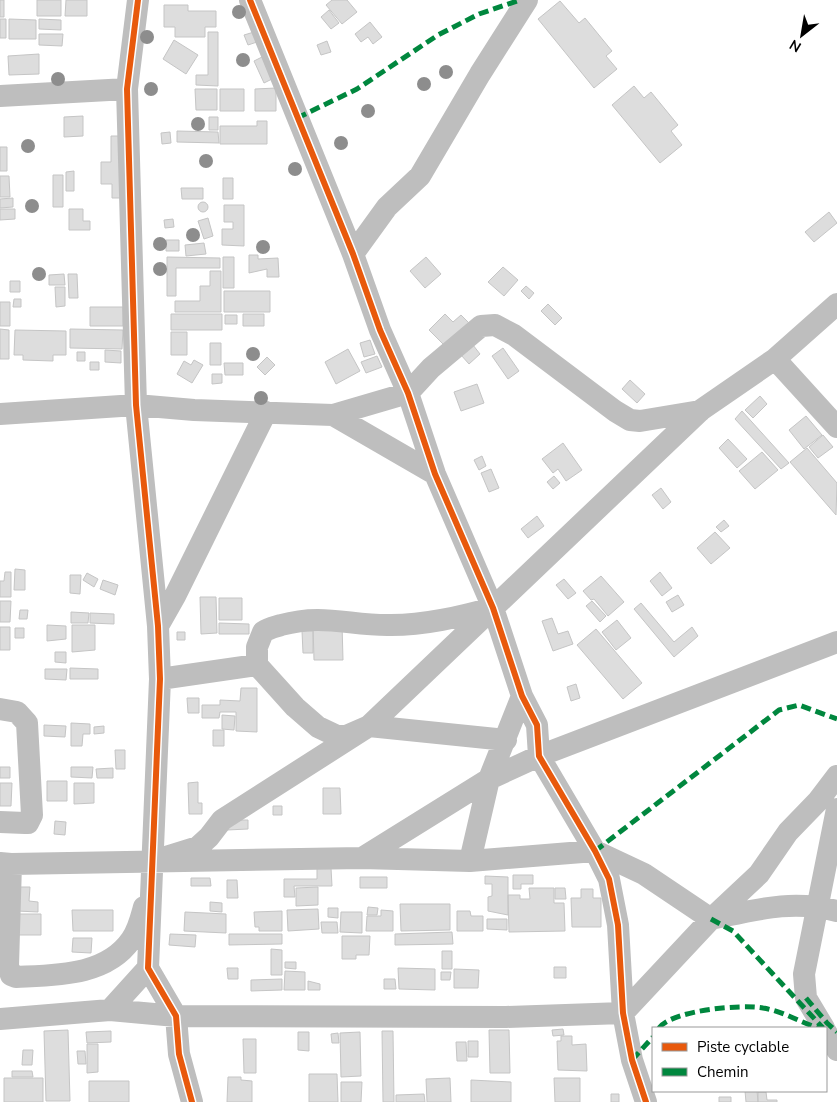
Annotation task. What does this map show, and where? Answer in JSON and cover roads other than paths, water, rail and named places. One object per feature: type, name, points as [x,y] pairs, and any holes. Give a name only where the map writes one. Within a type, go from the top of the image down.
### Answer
[{"type":"street","points":[[138,0],[127,89],[136,405],[158,626],[160,679],[148,968],[176,1016],[180,1054],[192,1102]]},
{"type":"street","points":[[250,0],[353,254],[380,330],[408,393],[435,474],[493,608],[522,696],[537,725],[539,756],[595,850],[609,879],[618,925],[623,1013],[632,1060],[646,1102]]},
{"type":"street","points":[[353,254],[387,207],[420,176],[480,74],[527,0]]},
{"type":"street","points":[[0,96],[127,89]]},
{"type":"street","points":[[153,860],[198,847],[209,837],[222,820],[369,726],[701,410],[775,359],[837,304]]},
{"type":"street","points":[[0,414],[136,405],[194,410],[333,415],[408,393],[431,368],[477,329],[495,325],[514,335],[615,411],[630,420],[640,421],[701,410]]},
{"type":"street","points":[[775,359],[837,427]]},
{"type":"street","points":[[158,626],[175,596],[266,412]]},
{"type":"street","points":[[333,415],[435,474]]},
{"type":"street","points":[[493,608],[442,620],[414,624],[368,625],[320,619],[290,623],[263,632],[257,647],[257,665],[295,707],[326,732],[337,736],[346,736],[369,726],[506,740]]},
{"type":"street","points":[[362,858],[489,779],[567,743],[837,642]]},
{"type":"street","points":[[160,679],[257,665]]},
{"type":"street","points":[[470,861],[489,779],[522,696]]},
{"type":"street","points":[[0,709],[18,712],[27,723],[32,815],[30,820],[25,823],[0,822]]},
{"type":"street","points":[[537,725],[567,743]]},
{"type":"street","points":[[0,1019],[110,1010],[176,1016],[506,1017],[623,1013],[711,918],[759,874],[788,832],[818,802],[837,776]]},
{"type":"street","points":[[823,1027],[806,998],[804,974],[828,908],[837,810]]},
{"type":"street","points":[[151,885],[138,928],[131,940],[108,960],[72,973],[16,977],[11,975],[8,969],[5,863],[362,858],[470,861],[595,850],[644,874],[711,918],[794,904],[828,908]]},
{"type":"street","points":[[110,1010],[148,968]]},
{"type":"street","points":[[827,1034],[837,1050]]}]
